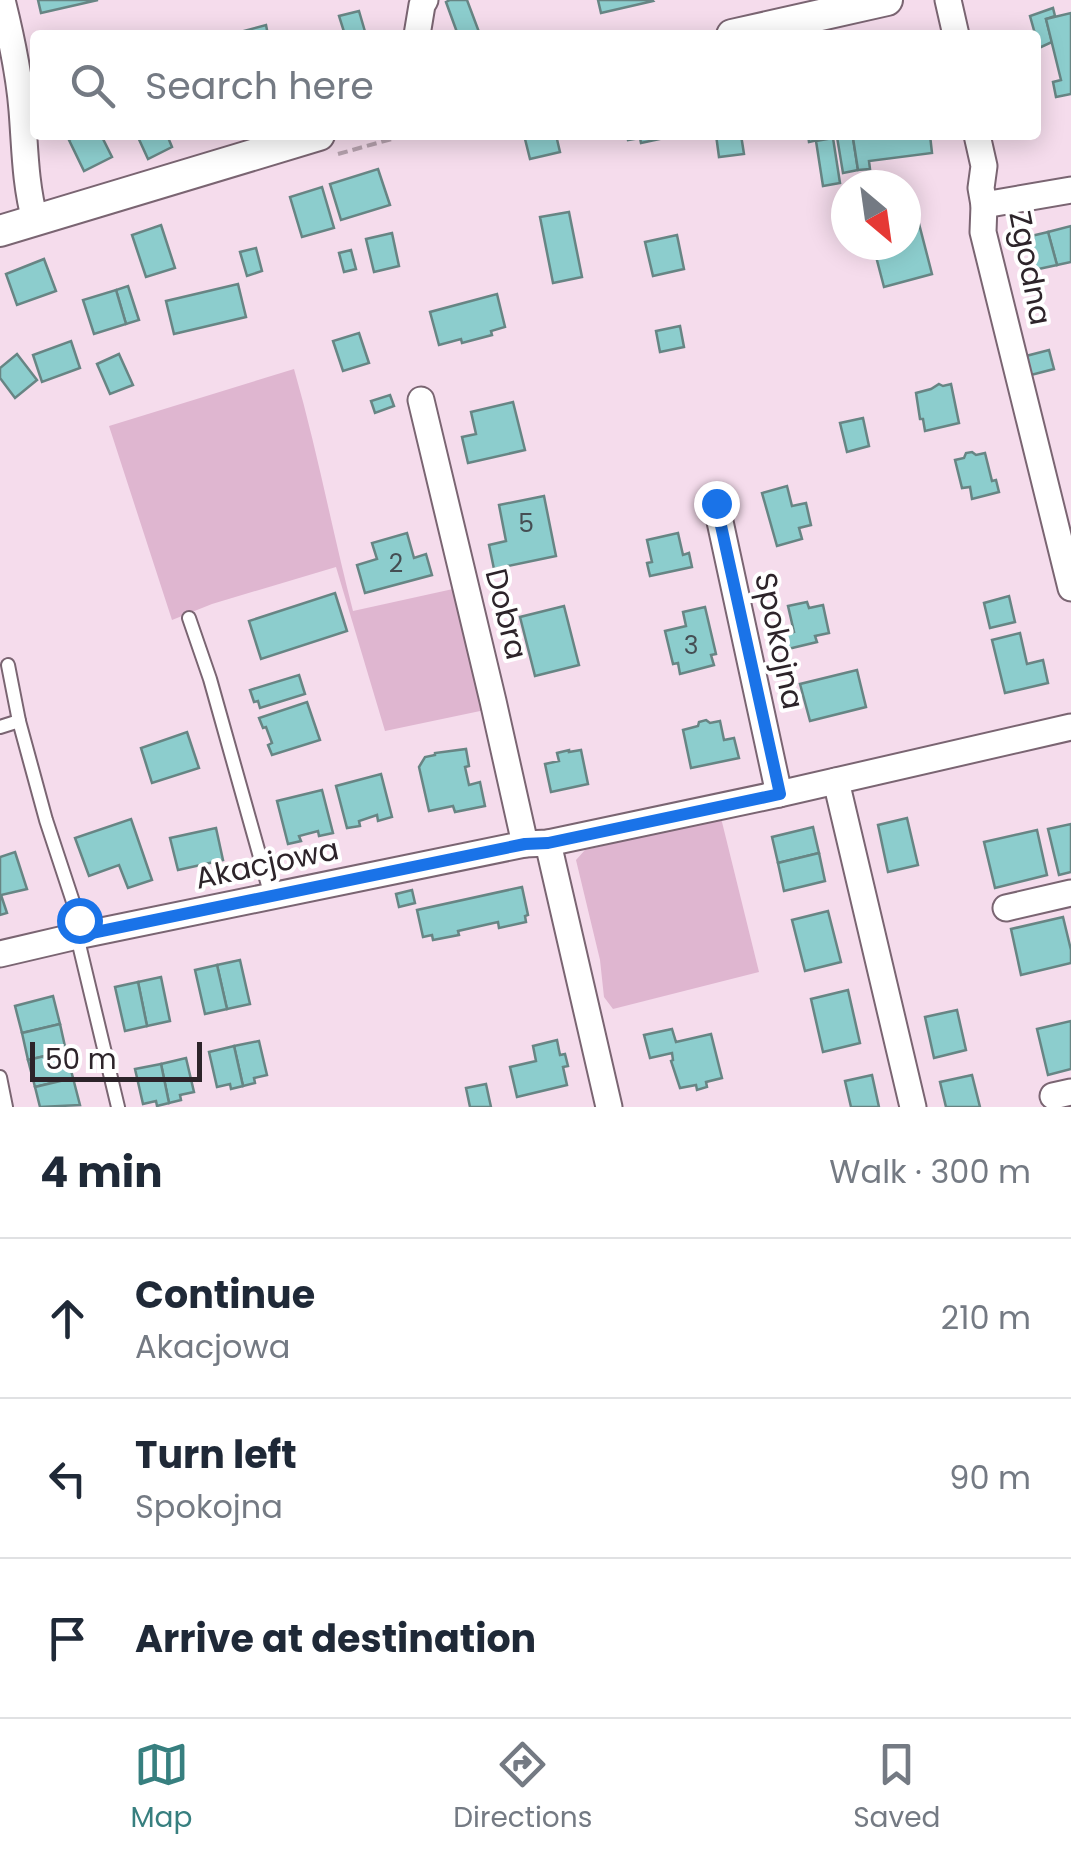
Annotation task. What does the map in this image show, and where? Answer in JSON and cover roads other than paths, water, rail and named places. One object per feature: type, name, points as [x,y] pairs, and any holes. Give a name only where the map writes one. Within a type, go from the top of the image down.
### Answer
[{"type":"street","points":[[2,0],[14,49],[27,189],[36,220]]},
{"type":"street","points":[[418,30],[426,0]]},
{"type":"street","points":[[754,30],[887,0]]},
{"type":"street","points":[[948,0],[955,30]]},
{"type":"street","points":[[0,231],[302,140]]},
{"type":"street","name":"Zgodna","points":[[979,140],[984,166],[983,232],[1071,588]]},
{"type":"street","points":[[984,206],[1071,190]]},
{"type":"street","name":"Dobra","points":[[421,400],[494,701],[536,844]]},
{"type":"street","name":"Spokojna","points":[[716,503],[780,794]]},
{"type":"street","name":"Akacjowa","points":[[0,954],[780,794],[1071,728]]},
{"type":"street","points":[[836,781],[913,1107]]},
{"type":"street","points":[[536,844],[610,1107]]},
{"type":"street","points":[[1006,908],[1071,894]]},
{"type":"lane","points":[[188,618],[210,679],[272,896]]},
{"type":"lane","points":[[8,665],[46,820],[79,920],[77,936],[118,1107]]},
{"type":"lane","points":[[0,727],[20,721]]},
{"type":"lane","points":[[0,1077],[6,1107]]}]
